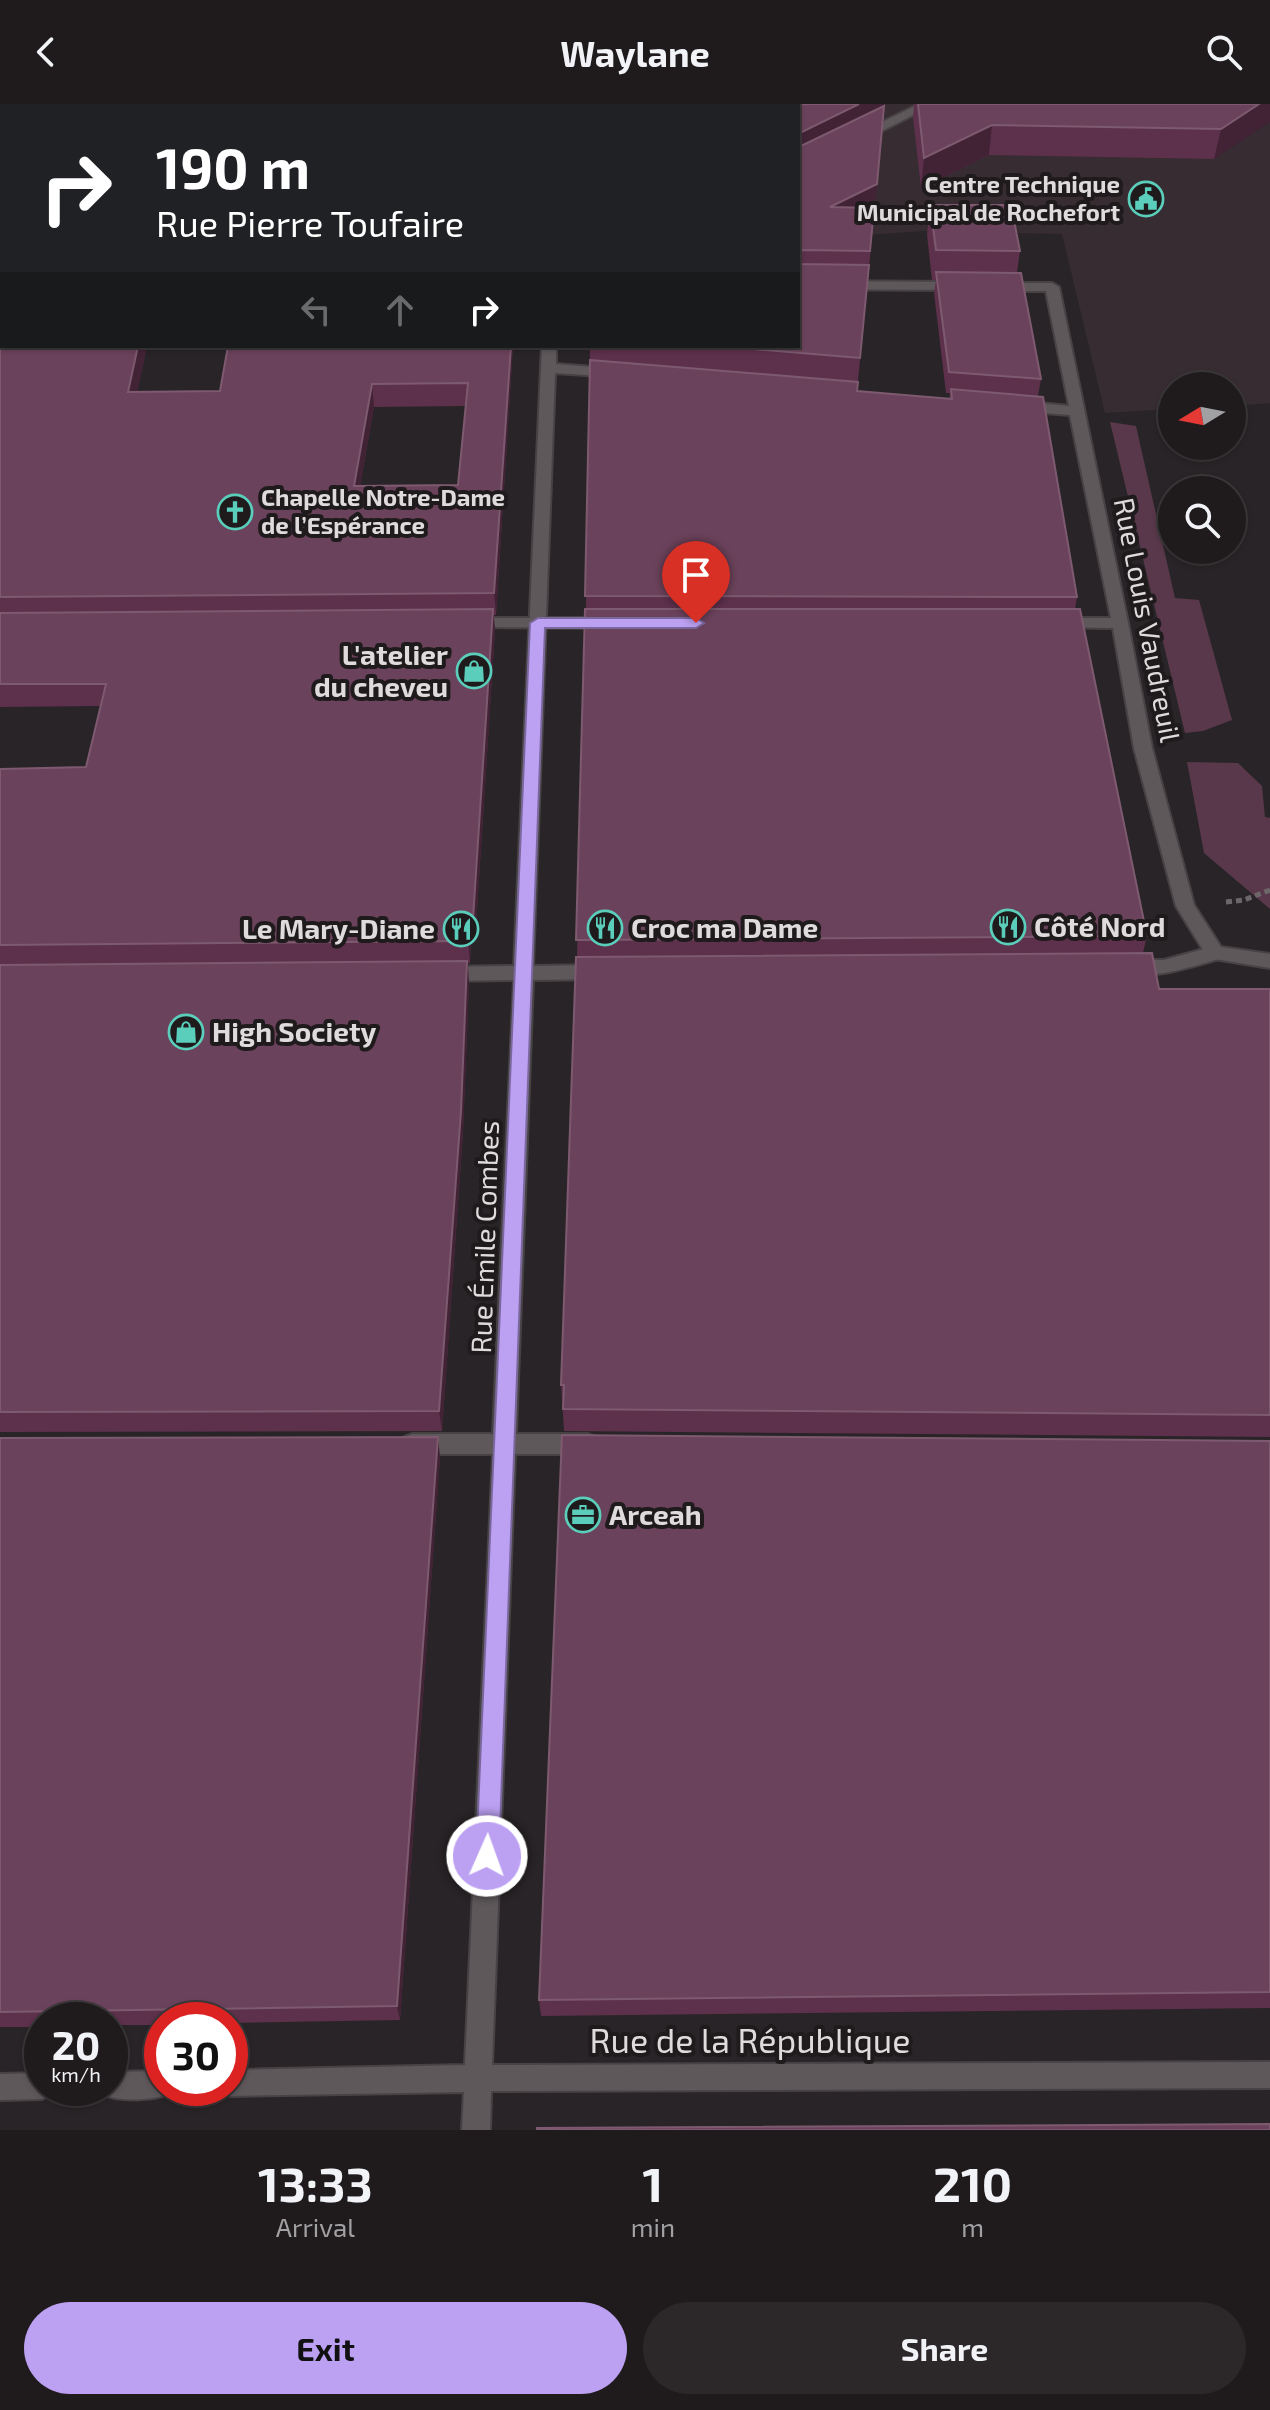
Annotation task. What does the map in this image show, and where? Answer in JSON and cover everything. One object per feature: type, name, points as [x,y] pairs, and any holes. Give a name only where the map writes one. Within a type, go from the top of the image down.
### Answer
[{"type":"street","points":[[852,141],[929,104]]},
{"type":"street","points":[[800,285],[973,286]]},
{"type":"street","name":"Rue Louis Vaudreuil","points":[[988,287],[1052,287],[1143,748],[1185,906],[1215,953]]},
{"type":"street","points":[[549,357],[626,374]]},
{"type":"street","name":"Rue Émile Combes","points":[[476,2130],[549,357]]},
{"type":"street","points":[[999,404],[1077,411]]},
{"type":"street","points":[[443,624],[633,623]]},
{"type":"street","points":[[1044,623],[1120,623]]},
{"type":"street","points":[[1117,967],[1164,967],[1215,953],[1270,961]]},
{"type":"street","points":[[428,974],[617,972]]},
{"type":"street","points":[[394,1444],[616,1445]]},
{"type":"street","name":"Rue de la République","points":[[248,2083],[478,2078],[1270,2075]]},
{"type":"street","points":[[0,2087],[24,2086]]},
{"type":"shaded area","points":[[800,104],[1270,104],[1270,403],[1246,405],[1246,372],[1158,372],[1158,410],[1105,413],[1062,234],[924,231],[824,238]]},
{"type":"shaded area","points":[[1110,422],[1136,426],[1158,523],[1158,564],[1167,564],[1175,598],[1199,600],[1232,720],[1203,731],[1185,733]]},
{"type":"shaded area","points":[[1187,762],[1238,763],[1262,786],[1265,817],[1270,818],[1270,909],[1204,853]]},
{"type":"building","points":[[800,104],[859,104],[800,133]]},
{"type":"building","points":[[918,104],[1259,104],[1221,129],[992,125],[924,158]]},
{"type":"building","points":[[884,106],[877,184],[830,207],[874,208],[870,251],[800,250],[801,146]]},
{"type":"building","points":[[930,205],[1011,205],[1020,251],[936,250]]},
{"type":"building","points":[[800,264],[869,265],[860,358],[740,348],[800,348]]},
{"type":"building","points":[[936,272],[1021,273],[1041,379],[949,372]]},
{"type":"building","points":[[0,348],[138,348],[128,392],[220,391],[228,348],[511,348],[494,593],[0,597]],"holes":[[[468,383],[458,485],[354,486],[372,384]]]},
{"type":"building","points":[[590,360],[858,382],[857,391],[952,399],[951,389],[1043,397],[1077,597],[585,596]]},
{"type":"building","points":[[493,609],[473,919],[469,919],[468,941],[0,945],[0,769],[86,767],[106,684],[0,684],[0,613]]},
{"type":"building","points":[[585,609],[1080,609],[1147,936],[576,940]]},
{"type":"building","points":[[1152,953],[1159,989],[1270,989],[1270,1415],[563,1409],[564,1385],[561,1385],[576,957]]},
{"type":"building","points":[[467,961],[461,1111],[439,1411],[0,1412],[0,965]]},
{"type":"building","points":[[562,1435],[1270,1441],[1270,1992],[539,2000]]},
{"type":"building","points":[[438,1437],[397,2006],[248,2008],[248,2002],[144,2002],[144,2010],[128,2010],[128,2002],[24,2002],[24,2012],[0,2012],[0,1438]]},
{"type":"building","points":[[1270,2124],[1270,2130],[537,2130],[537,2128]]},
{"type":"place","name":"Centre Technique Municipal de Rochefort","points":[[1146,199]]},
{"type":"place","name":"Chapelle Notre-Dame de l’Espérance","points":[[235,512]]},
{"type":"place","name":"L'atelier du cheveu","points":[[474,671]]},
{"type":"place","name":"Côté Nord","points":[[1008,927]]},
{"type":"place","name":"Croc ma Dame","points":[[605,928]]},
{"type":"place","name":"Le Mary-Diane","points":[[461,929]]},
{"type":"place","name":"High Society","points":[[186,1032]]},
{"type":"place","name":"Arceah","points":[[583,1515]]},
{"type":"route","points":[[487,1856],[538,623],[696,623]]}]
